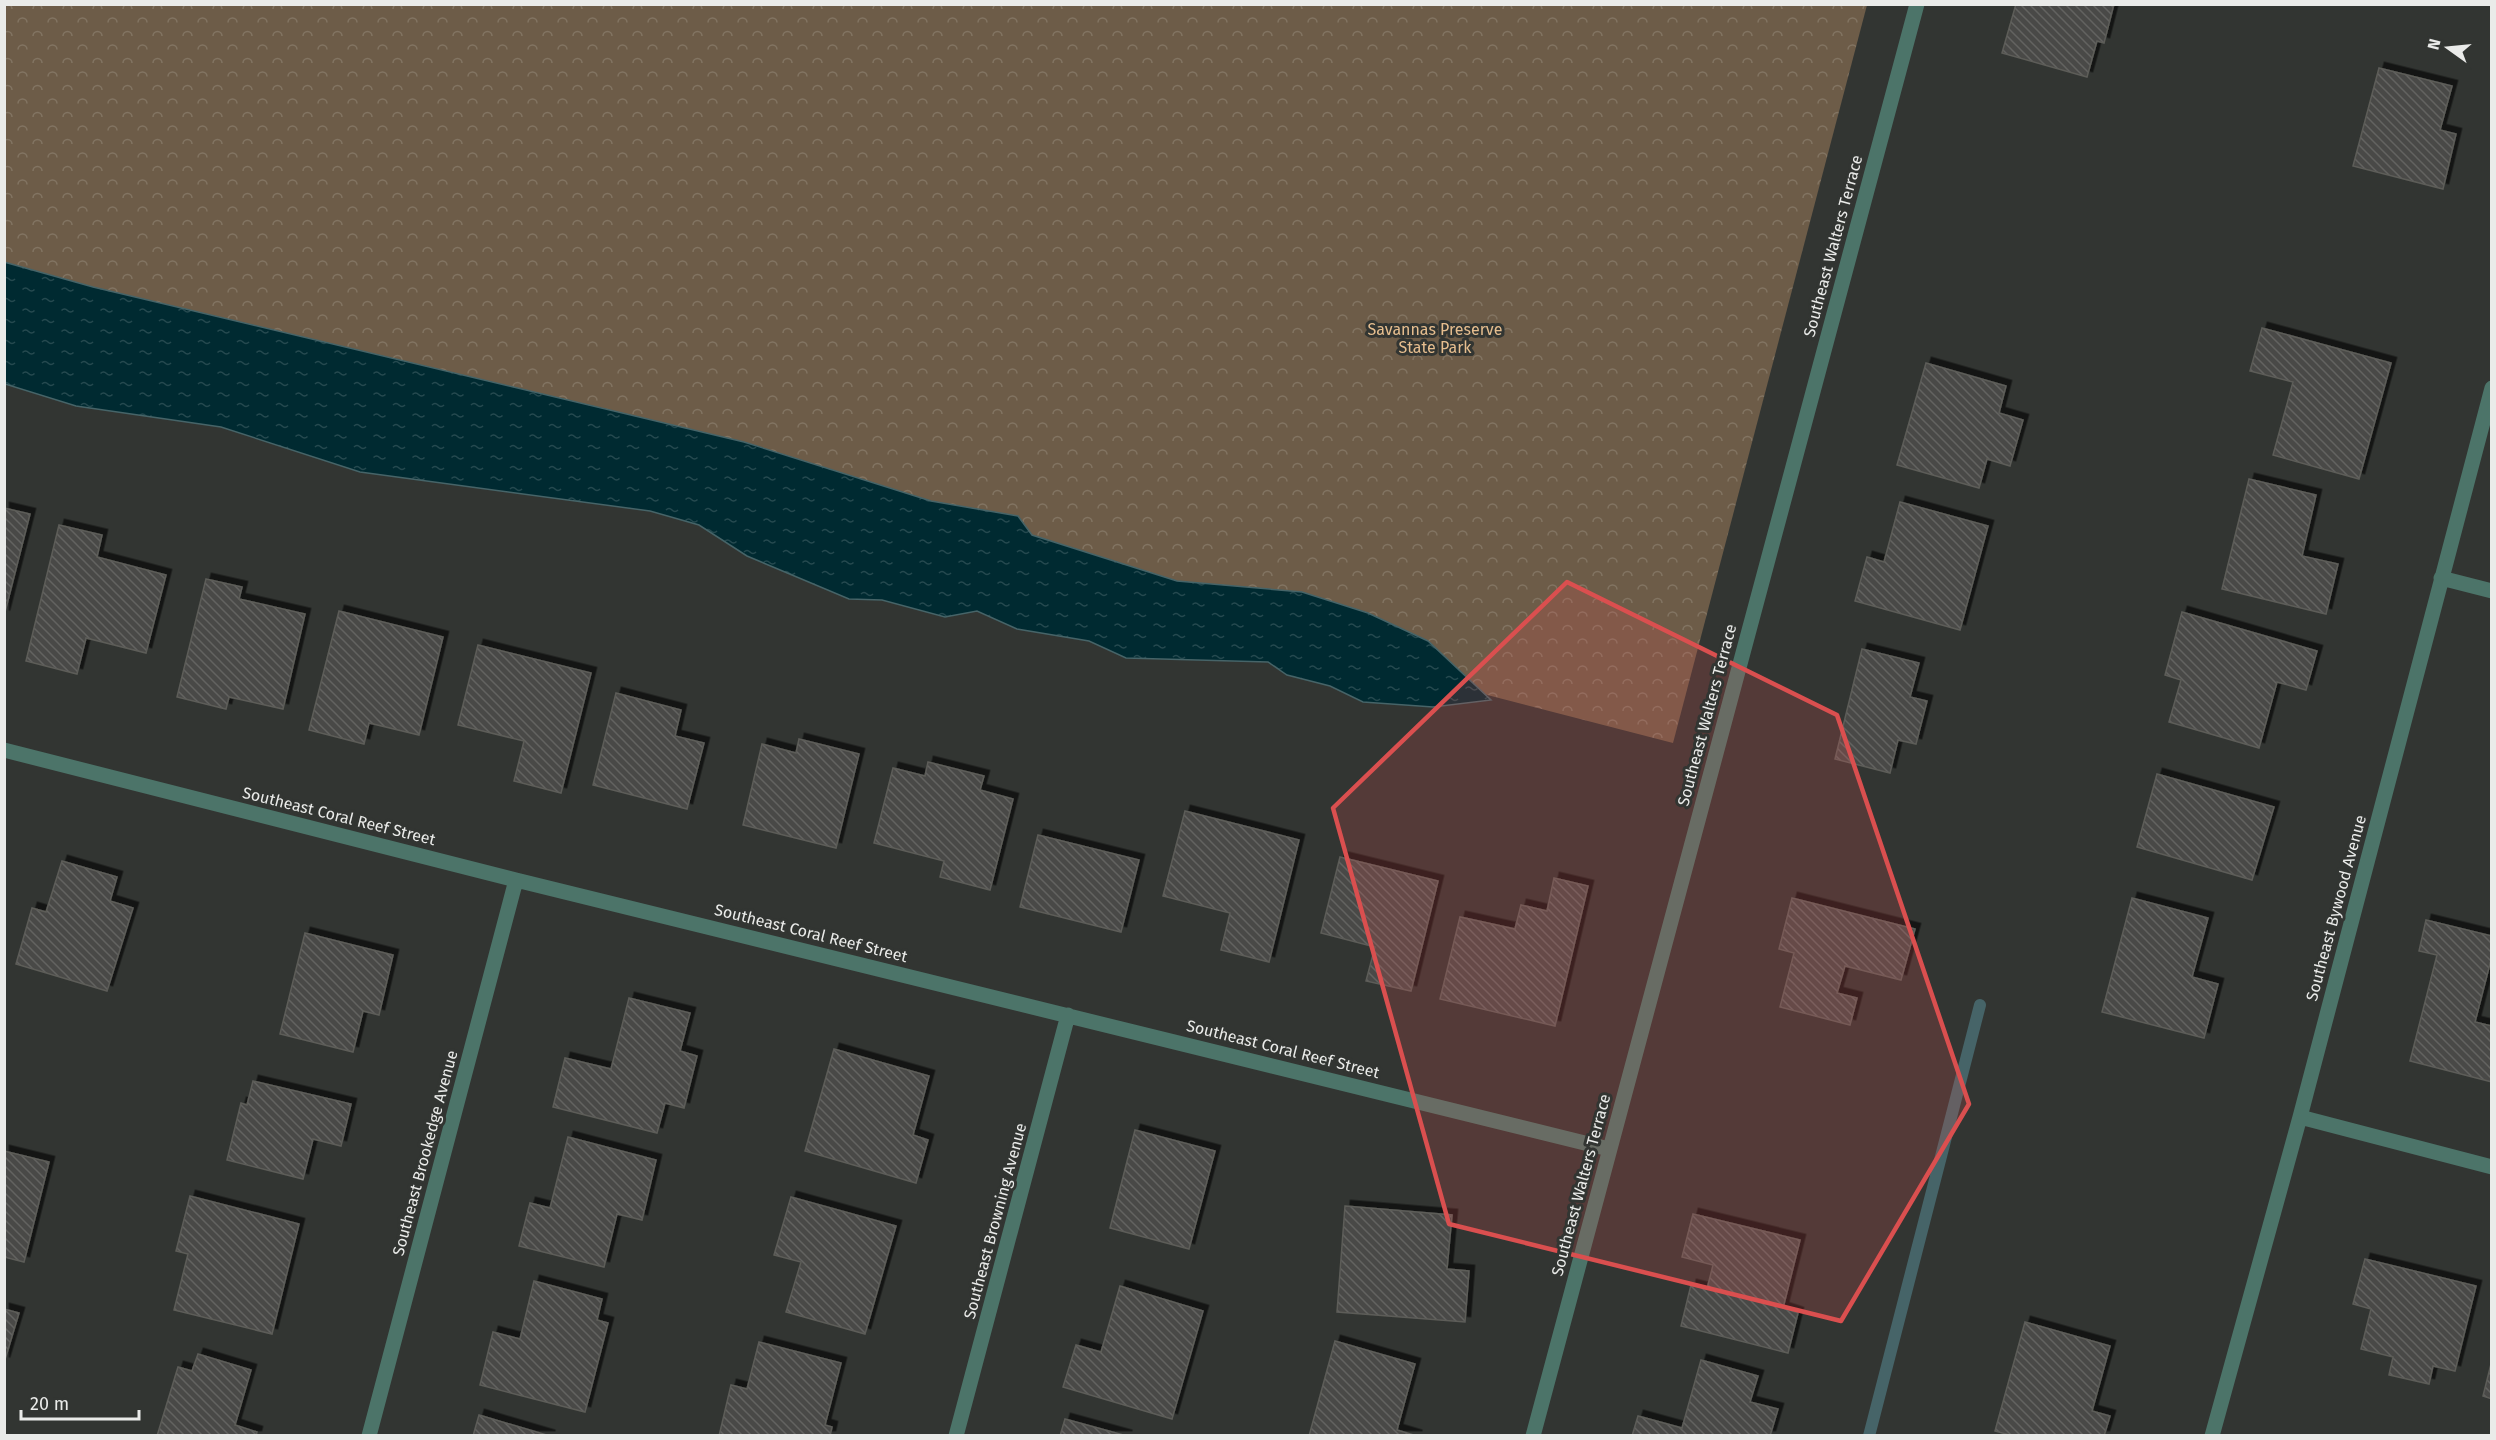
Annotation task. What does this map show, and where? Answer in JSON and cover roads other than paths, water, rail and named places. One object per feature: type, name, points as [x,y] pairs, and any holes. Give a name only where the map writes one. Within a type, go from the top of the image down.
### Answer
[{"type":"street","name":"Southeast Walters Terrace","points":[[1533,1436],[1917,4]]},
{"type":"street","name":"Southeast Bywood Avenue","points":[[2212,1436],[2300,1117],[2492,388]]},
{"type":"street","points":[[2441,578],[2492,591]]},
{"type":"street","name":"Southeast Coral Reef Street","points":[[4,750],[516,880],[1609,1149]]},
{"type":"street","name":"Southeast Brookedge Avenue","points":[[369,1436],[516,880]]},
{"type":"street","name":"Southeast Browning Avenue","points":[[956,1436],[1068,1015]]},
{"type":"street","points":[[2300,1117],[2492,1167]]},
{"type":"water","points":[[4,262],[93,287],[744,442],[931,501],[1018,516],[1032,535],[1177,581],[1302,592],[1368,613],[1428,641],[1491,700],[1433,707],[1363,702],[1330,686],[1287,675],[1268,662],[1126,658],[1089,641],[1017,629],[977,611],[945,617],[882,600],[849,599],[747,556],[699,525],[650,511],[360,472],[221,427],[76,406],[5,384]]},
{"type":"waterway","points":[[1869,1436],[1980,1005]]},
{"type":"park label","name":"Savannas Preserve State Park","points":[[1435,338]]}]
